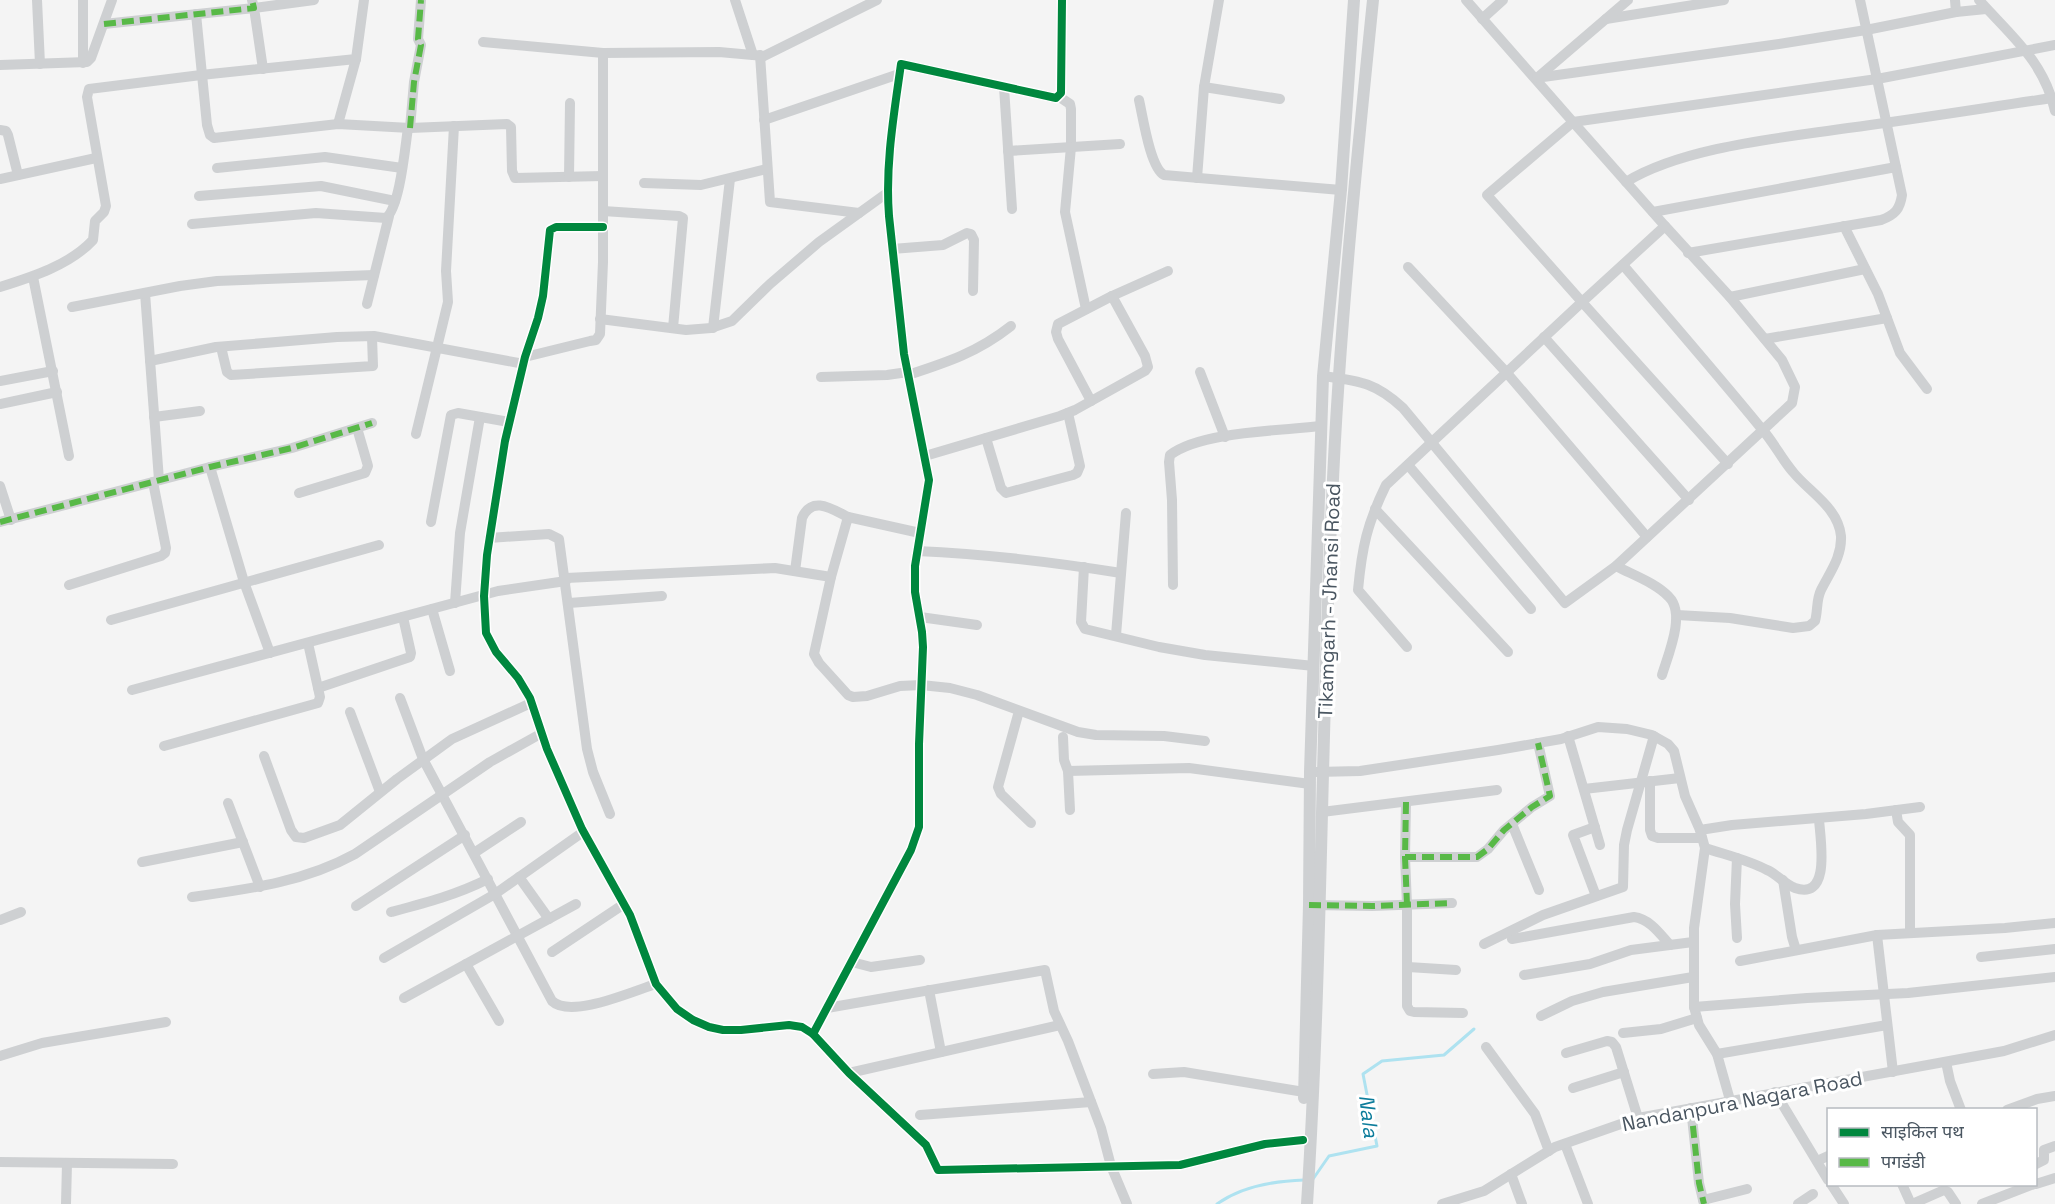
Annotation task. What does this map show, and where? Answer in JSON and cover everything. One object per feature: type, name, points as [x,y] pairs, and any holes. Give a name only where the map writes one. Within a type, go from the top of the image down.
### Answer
[{"type":"street","points":[[37,0],[40,64]]},
{"type":"street","points":[[83,0],[83,63]]},
{"type":"street","points":[[0,65],[87,62],[91,58],[112,0]]},
{"type":"street","points":[[104,24],[196,14],[253,4],[314,0]]},
{"type":"street","points":[[338,124],[356,59],[364,0]]},
{"type":"street","points":[[367,304],[402,168],[414,82],[422,45],[418,39],[421,0]]},
{"type":"street","points":[[735,0],[757,55],[769,201],[859,213]]},
{"type":"street","points":[[483,42],[603,53],[719,52],[764,56],[878,0]]},
{"type":"street","points":[[813,1034],[916,838],[919,816],[923,647],[914,579],[929,480],[908,373],[887,194],[891,138],[901,64],[1056,98],[1061,93],[1062,0]]},
{"type":"street","points":[[1197,178],[1204,87],[1219,0]]},
{"type":"street","points":[[1304,1198],[1304,1092],[1314,905],[1310,778],[1323,376],[1341,190],[1354,0]]},
{"type":"street","name":"Tikamgarh - Jhansi Road","points":[[1305,1165],[1314,905],[1322,812],[1328,592],[1338,378],[1348,249],[1373,0]]},
{"type":"street","points":[[1323,376],[1374,386],[1403,408],[1565,603],[1616,566],[1792,403],[1795,387],[1782,360],[1730,297],[1688,253],[1466,0]]},
{"type":"street","points":[[1482,19],[1503,0]]},
{"type":"street","points":[[1536,78],[1628,0]]},
{"type":"street","points":[[1606,19],[1724,0]]},
{"type":"street","points":[[1688,253],[1881,220],[1897,211],[1901,205],[1902,195],[1860,0]]},
{"type":"street","points":[[1955,0],[1956,12]]},
{"type":"street","points":[[253,4],[262,69]]},
{"type":"street","points":[[1536,78],[1866,30],[1956,12],[1982,4],[2026,50],[2044,78],[2055,111]]},
{"type":"street","points":[[196,14],[207,125],[210,135],[214,138],[338,124],[409,128],[509,124],[512,131],[512,171],[515,177],[603,176]]},
{"type":"street","points":[[1353,23],[1371,25]]},
{"type":"street","points":[[1728,464],[1487,195],[1573,122],[1877,79],[2055,45]]},
{"type":"street","points":[[150,361],[221,347],[337,337],[372,337],[524,360],[596,340],[600,334],[603,227],[603,53]]},
{"type":"street","points":[[0,287],[51,269],[93,240],[94,221],[104,212],[106,206],[87,98],[90,89],[356,59]]},
{"type":"street","points":[[764,120],[899,74]]},
{"type":"street","points":[[1004,87],[1012,208]]},
{"type":"street","points":[[1204,87],[1280,99]]},
{"type":"street","points":[[1058,96],[1071,106],[1071,147],[1065,212],[1086,309]]},
{"type":"street","points":[[1626,182],[1668,162],[1718,150],[1781,138],[2052,98]]},
{"type":"street","points":[[1139,100],[1154,162],[1160,173],[1341,190]]},
{"type":"street","points":[[569,177],[570,103]]},
{"type":"street","points":[[416,434],[448,302],[446,271],[454,126]]},
{"type":"street","points":[[0,130],[6,131],[8,135],[18,175]]},
{"type":"street","points":[[1008,151],[1120,144]]},
{"type":"street","points":[[217,168],[325,157],[402,168]]},
{"type":"street","points":[[0,179],[96,158]]},
{"type":"street","points":[[1653,212],[1896,167]]},
{"type":"street","points":[[644,183],[692,186],[767,169]]},
{"type":"street","points":[[713,328],[730,179]]},
{"type":"street","points":[[199,196],[321,186],[395,201]]},
{"type":"street","points":[[600,319],[693,330],[713,328],[732,321],[770,284],[819,242],[887,194]]},
{"type":"street","points":[[603,211],[682,218],[673,328]]},
{"type":"street","points":[[192,224],[316,213],[383,219],[389,216]]},
{"type":"street","points":[[603,227],[556,226],[550,230],[543,296],[524,360],[510,422],[489,538],[484,624],[490,642],[518,678],[531,703],[583,832],[624,904],[656,984],[677,1009],[709,1027],[741,1030],[789,1025],[813,1034],[849,1073],[926,1145],[938,1170],[1180,1165],[1265,1144],[1303,1140]]},
{"type":"street","points":[[1407,647],[1358,590],[1361,554],[1371,517],[1386,485],[1665,226]]},
{"type":"street","points":[[1844,226],[1865,268],[1900,353],[1927,389]]},
{"type":"street","points":[[892,249],[943,245],[964,234],[971,234],[974,240],[973,291]]},
{"type":"street","points":[[1623,265],[1764,430],[1793,472],[1830,508],[1838,521],[1841,537],[1839,555],[1833,572],[1821,590],[1817,601],[1815,621],[1809,626],[1793,628],[1730,618],[1677,615]]},
{"type":"street","points":[[1408,267],[1506,372],[1647,537]]},
{"type":"street","points":[[1730,297],[1865,268]]},
{"type":"street","points":[[1090,401],[1056,332],[1058,324],[1168,271]]},
{"type":"street","points":[[72,307],[217,281],[374,275]]},
{"type":"street","points":[[33,277],[69,456]]},
{"type":"street","points":[[69,585],[165,553],[156,481],[145,293]]},
{"type":"street","points":[[925,456],[1068,413],[1145,372],[1148,367],[1145,356],[1112,296]]},
{"type":"street","points":[[1765,339],[1887,318]]},
{"type":"street","points":[[821,377],[908,373],[965,356],[994,340],[1011,326]]},
{"type":"street","points":[[221,347],[226,370],[231,375],[373,366],[372,337]]},
{"type":"street","points":[[1544,337],[1689,500]]},
{"type":"street","points":[[0,381],[53,371]]},
{"type":"street","points":[[1200,372],[1225,437]]},
{"type":"street","points":[[0,404],[57,392]]},
{"type":"street","points":[[154,417],[200,411]]},
{"type":"street","points":[[431,522],[450,417],[455,412],[510,422]]},
{"type":"street","points":[[986,438],[1002,488],[1006,493],[1073,476],[1077,474],[1080,466],[1068,413]]},
{"type":"street","points":[[455,603],[460,533],[480,417]]},
{"type":"street","points":[[0,486],[5,521],[292,448],[372,423]]},
{"type":"street","points":[[1173,585],[1169,458],[1174,453],[1195,444],[1225,437],[1261,431],[1275,432],[1321,426]]},
{"type":"street","points":[[299,493],[365,473],[368,466],[357,428]]},
{"type":"street","points":[[1408,465],[1531,609]]},
{"type":"street","points":[[210,467],[244,582],[270,653]]},
{"type":"street","points":[[795,571],[802,518],[805,511],[814,506],[823,506],[848,517],[920,533]]},
{"type":"street","points":[[1375,508],[1508,652]]},
{"type":"street","points":[[1116,635],[1126,513]]},
{"type":"street","points":[[848,517],[814,649],[815,658],[848,695],[853,698],[900,686],[921,685],[963,691],[1078,732],[1096,735],[1164,736],[1205,741]]},
{"type":"street","points":[[489,538],[549,534],[557,536],[561,544],[587,749],[593,772],[610,814]]},
{"type":"street","points":[[111,620],[379,545]]},
{"type":"street","points":[[917,551],[972,553],[1121,573]]},
{"type":"street","points":[[1616,566],[1664,592],[1672,599],[1677,615],[1676,627],[1662,675]]},
{"type":"street","points":[[1084,567],[1081,625],[1085,629],[1159,647],[1205,655],[1314,666]]},
{"type":"street","points":[[132,690],[498,591],[566,580],[775,568],[831,577]]},
{"type":"street","points":[[569,603],[662,596]]},
{"type":"street","points":[[432,609],[450,671]]},
{"type":"street","points":[[318,688],[410,657],[403,617]]},
{"type":"street","points":[[920,617],[977,625]]},
{"type":"street","points":[[164,746],[316,704],[320,700],[308,643]]},
{"type":"street","points":[[400,698],[423,759],[548,994],[558,1005],[578,1007],[656,984]]},
{"type":"street","points":[[264,756],[291,831],[296,837],[304,838],[334,828],[423,759],[464,732],[531,703]]},
{"type":"street","points":[[1019,711],[998,787],[1001,794],[1031,823]]},
{"type":"street","points":[[350,712],[380,792]]},
{"type":"street","points":[[1068,771],[1189,768],[1310,778],[1323,772],[1360,771],[1538,743],[1598,727],[1627,729],[1654,736],[1668,744],[1674,751],[1685,796],[1702,839],[1700,887],[1695,908],[1693,942],[1696,1012],[1706,1038],[1717,1054],[1730,1101]]},
{"type":"street","points":[[192,897],[261,886],[333,867],[490,762],[542,733]]},
{"type":"street","points":[[1568,736],[1600,845]]},
{"type":"street","points":[[1484,944],[1543,915],[1618,889],[1623,885],[1624,845],[1631,810],[1645,781],[1654,736]]},
{"type":"street","points":[[1063,737],[1070,810]]},
{"type":"street","points":[[1405,856],[1477,857],[1488,849],[1512,824],[1550,796],[1538,743]]},
{"type":"street","points":[[1584,789],[1680,778]]},
{"type":"street","points":[[1645,781],[1650,831],[1652,836],[1658,838],[1702,839],[1732,825],[1819,819],[1920,807]]},
{"type":"street","points":[[1322,812],[1497,790]]},
{"type":"street","points":[[1406,802],[1407,1002],[1410,1011],[1463,1013]]},
{"type":"street","points":[[228,803],[261,886]]},
{"type":"street","points":[[1896,810],[1898,822],[1910,835],[1910,932]]},
{"type":"street","points":[[1702,839],[1737,858],[1767,869],[1798,889],[1810,888],[1816,885],[1821,871],[1819,819]]},
{"type":"street","points":[[474,853],[521,822]]},
{"type":"street","points":[[1512,824],[1539,890]]},
{"type":"street","points":[[1595,827],[1573,835],[1596,896]]},
{"type":"street","points":[[384,958],[495,894],[583,832]]},
{"type":"street","points":[[356,906],[465,835]]},
{"type":"street","points":[[142,862],[243,842]]},
{"type":"street","points":[[1737,858],[1735,904],[1737,938]]},
{"type":"street","points":[[519,878],[549,920]]},
{"type":"street","points":[[391,912],[446,898],[488,879]]},
{"type":"street","points":[[1783,880],[1796,950]]},
{"type":"street","points":[[1314,905],[1452,903]]},
{"type":"street","points":[[404,998],[576,904]]},
{"type":"street","points":[[552,952],[624,904]]},
{"type":"street","points":[[0,920],[21,912]]},
{"type":"street","points":[[1512,939],[1634,917],[1651,924],[1670,945]]},
{"type":"street","points":[[1740,961],[1877,935],[2005,928],[2055,922]]},
{"type":"street","points":[[1877,935],[1893,1072]]},
{"type":"street","points":[[1524,975],[1590,964],[1631,950],[1693,942]]},
{"type":"street","points":[[1981,957],[2055,949]]},
{"type":"street","points":[[852,962],[871,967],[920,960]]},
{"type":"street","points":[[466,964],[499,1021]]},
{"type":"street","points":[[1408,967],[1456,970]]},
{"type":"street","points":[[827,1008],[1045,969],[1054,1011],[1101,1128],[1110,1166],[1127,1204]]},
{"type":"street","points":[[1541,1016],[1572,1001],[1603,992],[1693,977]]},
{"type":"street","points":[[1623,1033],[1661,1029],[1696,1012],[1807,998],[1884,995],[2055,977]]},
{"type":"street","points":[[928,990],[941,1052]]},
{"type":"street","points":[[0,1056],[42,1043],[166,1022]]},
{"type":"street","points":[[849,1073],[1060,1025]]},
{"type":"street","points":[[1717,1054],[1887,1026]]},
{"type":"street","name":"Nandanpura Nagara Road","points":[[1442,1204],[1484,1191],[1565,1144],[1638,1118],[2004,1051],[2055,1035]]},
{"type":"street","points":[[1566,1053],[1610,1041],[1616,1047],[1638,1118]]},
{"type":"street","points":[[1486,1047],[1535,1114],[1549,1152]]},
{"type":"street","points":[[1946,1062],[1960,1108]]},
{"type":"street","points":[[1153,1074],[1184,1072],[1304,1092]]},
{"type":"street","points":[[1573,1088],[1623,1072]]},
{"type":"street","points":[[1775,1092],[1827,1178]]},
{"type":"street","points":[[2012,1108],[2055,1096]]},
{"type":"street","points":[[920,1115],[1091,1102]]},
{"type":"street","points":[[1691,1108],[1703,1202],[1747,1189]]},
{"type":"street","points":[[1565,1144],[1588,1204]]},
{"type":"street","points":[[2037,1164],[2044,1160],[2044,1149],[2055,1146]]},
{"type":"street","points":[[1817,1161],[1827,1156]]},
{"type":"street","points":[[0,1162],[173,1164]]},
{"type":"street","points":[[66,1204],[67,1163]]},
{"type":"street","points":[[1511,1174],[1522,1204]]},
{"type":"street","points":[[2037,1183],[2055,1178]]},
{"type":"street","points":[[1833,1186],[1844,1204]]},
{"type":"street","points":[[1902,1186],[1911,1204],[1944,1190],[1956,1204]]},
{"type":"street","points":[[1982,1204],[2030,1186]]},
{"type":"street","points":[[1797,1204],[1813,1194]]},
{"type":"waterway","name":"Nala","points":[[1313,1179],[1329,1156],[1377,1146],[1363,1074],[1382,1061],[1444,1055],[1474,1029]]},
{"type":"waterway","name":"Nala","points":[[1217,1204],[1247,1189],[1304,1180]]},
{"type":"marked path","points":[[104,24],[254,8],[252,0]]},
{"type":"marked path","points":[[410,128],[414,82],[421,45],[418,39],[421,0]]},
{"type":"marked path","points":[[0,522],[292,448],[372,423]]},
{"type":"marked path","points":[[1406,802],[1405,857],[1477,857],[1488,849],[1504,830],[1532,807],[1550,796],[1538,743]]},
{"type":"marked path","points":[[1405,857],[1407,905]]},
{"type":"marked path","points":[[1309,905],[1372,906],[1452,903]]},
{"type":"marked path","points":[[1691,1108],[1699,1183],[1704,1204]]},
{"type":"cycle path","points":[[813,1034],[911,850],[919,827],[919,744],[923,647],[915,592],[915,566],[929,480],[904,354],[889,216],[889,159],[901,64],[1056,98],[1061,93],[1062,0]]},
{"type":"cycle path","points":[[603,227],[556,227],[550,230],[543,296],[525,357],[505,441],[487,555],[484,596],[486,633],[496,652],[518,678],[530,698],[547,749],[582,829],[630,915],[656,984],[677,1009],[709,1027],[741,1030],[789,1025],[802,1027],[813,1034],[849,1073],[926,1145],[938,1170],[1180,1165],[1265,1144],[1303,1140]]}]
